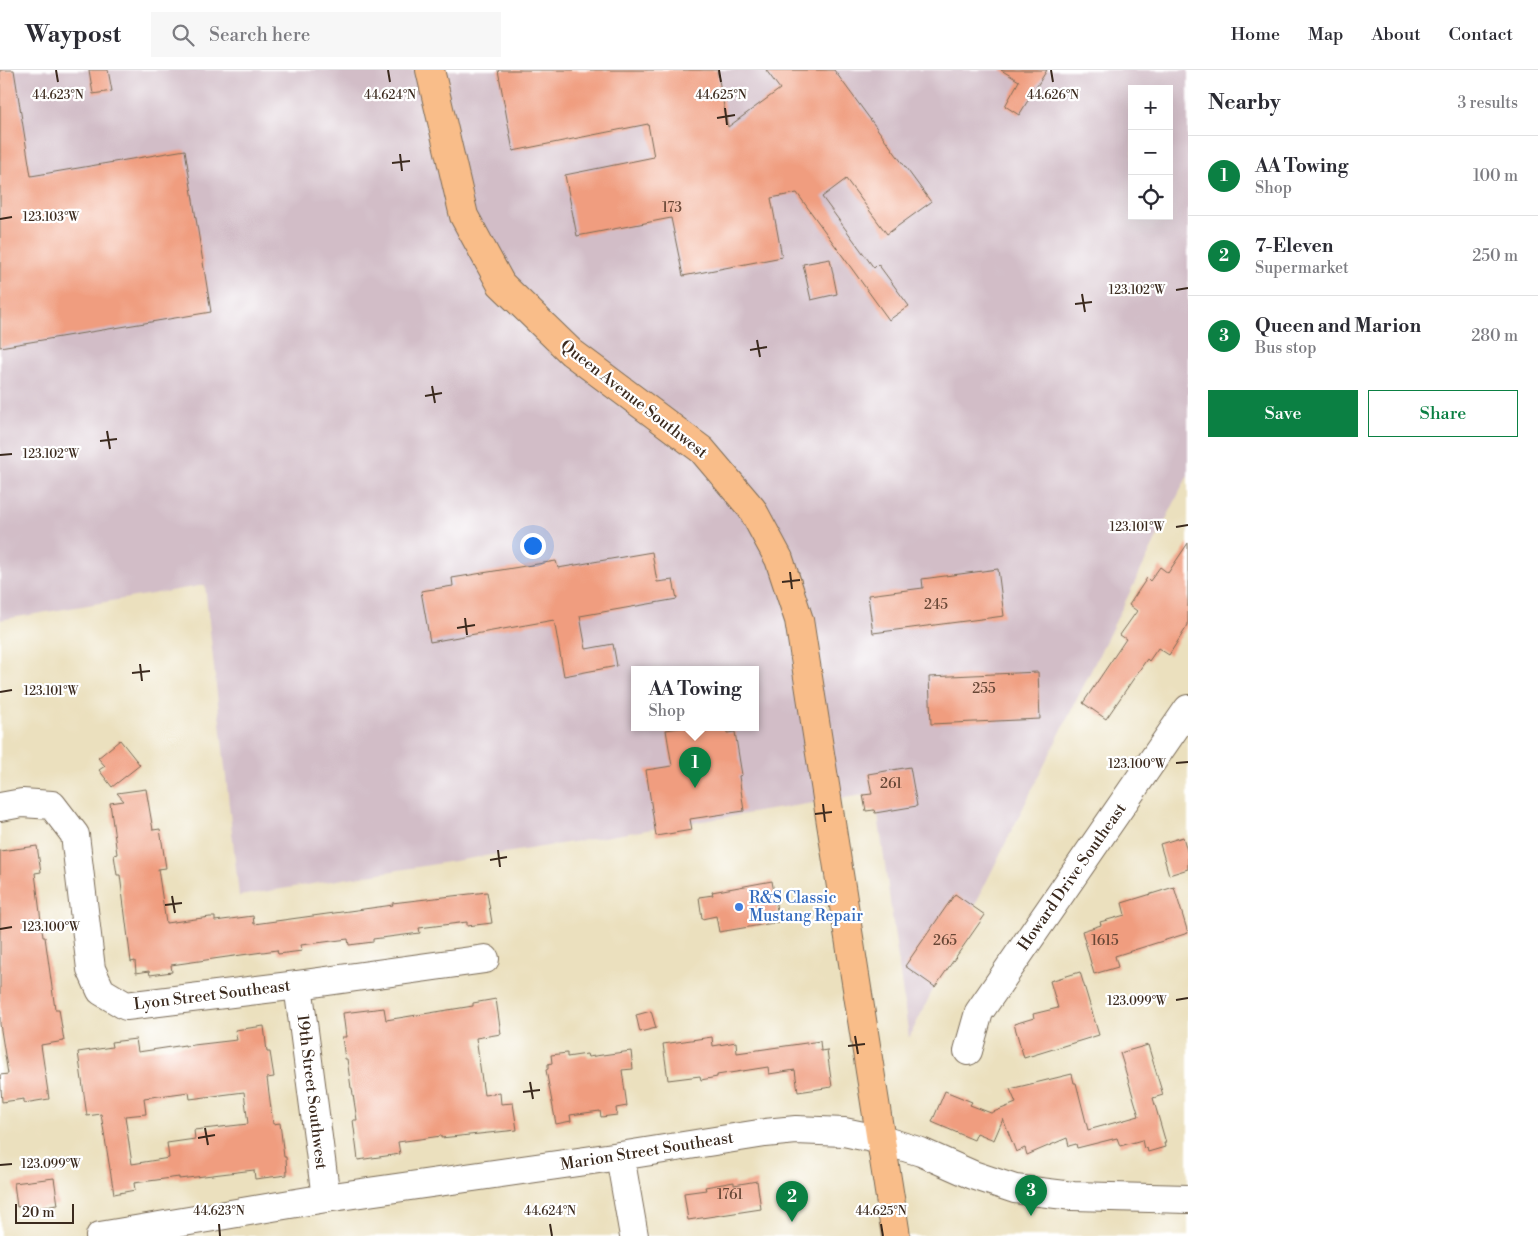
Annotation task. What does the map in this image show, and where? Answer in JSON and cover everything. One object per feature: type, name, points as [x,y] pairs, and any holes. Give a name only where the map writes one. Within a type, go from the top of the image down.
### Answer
[{"type":"main road","name":"Queen Avenue Southwest","points":[[430,70],[464,216],[501,284],[571,352],[702,450],[752,509],[779,559],[799,620],[896,1236]]},
{"type":"street","name":"Howard Drive Southeast","points":[[968,1051],[979,1012],[1188,709]]},
{"type":"street","name":"Lyon Street Southeast","points":[[0,807],[22,803],[52,805],[75,835],[91,969],[101,990],[126,1006],[298,985],[485,959]]},
{"type":"street","name":"19th Street Southwest","points":[[298,985],[326,1198]]},
{"type":"street","name":"Marion Street Southeast","points":[[100,1236],[326,1198],[796,1130],[844,1132],[882,1140],[920,1152],[974,1175],[1014,1189],[1073,1196],[1188,1199]]},
{"type":"street","points":[[620,1156],[634,1236]]},
{"type":"shaded area","points":[[0,70],[1188,70],[1188,475],[909,1038],[875,793],[239,896],[205,585],[0,620]]},
{"type":"building","points":[[0,70],[14,70],[31,176],[185,150],[211,312],[0,347]]},
{"type":"building","points":[[89,70],[108,70],[112,91],[93,94]]},
{"type":"building","points":[[498,70],[717,70],[728,127],[780,89],[766,70],[834,70],[931,202],[887,234],[846,179],[822,197],[874,268],[878,264],[909,306],[889,320],[797,193],[771,198],[782,257],[683,276],[671,218],[577,236],[565,175],[654,157],[648,124],[513,151]]},
{"type":"building","points":[[1001,70],[1047,70],[1019,115],[1005,106],[1019,81]]},
{"type":"building","points":[[830,259],[837,294],[811,300],[803,264]]},
{"type":"building","points":[[1188,543],[1188,625],[1169,655],[1158,648],[1149,661],[1147,659],[1106,719],[1083,703],[1126,639],[1120,635],[1137,611],[1129,605],[1147,578],[1150,581],[1160,567],[1168,573]]},
{"type":"building","points":[[652,552],[657,582],[673,580],[677,599],[580,616],[586,649],[613,644],[617,666],[564,676],[554,620],[430,642],[421,591],[453,586],[452,578],[556,561],[558,568]]},
{"type":"building","points":[[998,569],[1004,616],[873,633],[868,595],[923,588],[922,579]]},
{"type":"building","points":[[1038,672],[1040,719],[931,724],[929,677]]},
{"type":"building","points":[[666,731],[735,732],[742,775],[739,776],[744,811],[690,819],[692,830],[656,836],[646,770],[672,766]]},
{"type":"building","points":[[120,740],[140,765],[112,787],[99,770],[105,766],[98,758]]},
{"type":"building","points":[[910,767],[917,806],[875,813],[874,810],[866,811],[863,795],[872,794],[868,774]]},
{"type":"building","points":[[146,789],[153,830],[160,829],[166,868],[158,869],[166,923],[210,917],[215,917],[215,921],[253,916],[254,924],[393,905],[392,903],[487,892],[492,923],[467,926],[467,922],[419,928],[420,933],[373,939],[373,942],[349,945],[348,939],[301,945],[302,951],[278,954],[277,950],[171,965],[172,972],[150,975],[149,971],[136,973],[135,961],[131,962],[120,875],[117,875],[114,855],[117,854],[110,803],[124,801],[117,793]]},
{"type":"building","points":[[1183,837],[1188,854],[1188,869],[1169,875],[1160,844]]},
{"type":"building","points":[[37,846],[41,872],[35,873],[43,937],[45,937],[55,1009],[59,1009],[64,1041],[41,1045],[49,1099],[24,1103],[24,1099],[2,1102],[0,1075],[8,1074],[0,1024],[0,851]]},
{"type":"building","name":"R&S Classic Mustang Repair","points":[[772,881],[779,922],[719,932],[716,916],[702,919],[699,897],[713,895],[712,892]]},
{"type":"building","points":[[1174,887],[1188,933],[1115,956],[1118,967],[1094,974],[1082,931],[1101,925],[1100,922],[1125,915],[1122,903]]},
{"type":"building","points":[[955,894],[985,915],[935,987],[905,966]]},
{"type":"building","points":[[1080,972],[1099,1035],[1024,1058],[1014,1024],[1034,1018],[1033,1014],[1058,1008],[1050,981]]},
{"type":"building","points":[[496,999],[501,1034],[476,1038],[484,1095],[500,1093],[501,1104],[513,1103],[517,1130],[441,1138],[441,1136],[398,1142],[400,1154],[358,1160],[353,1120],[357,1120],[342,1037],[346,1037],[343,1013],[384,1008],[386,1020],[473,1006],[473,1003]]},
{"type":"building","points":[[651,1011],[656,1028],[640,1032],[636,1015]]},
{"type":"building","points":[[264,1026],[267,1052],[270,1052],[274,1077],[267,1078],[273,1124],[280,1123],[287,1175],[255,1179],[254,1170],[179,1179],[179,1177],[134,1183],[135,1190],[114,1194],[101,1114],[87,1116],[78,1052],[112,1047],[111,1042],[136,1039],[138,1052],[237,1040],[235,1030]],"holes":[[[189,1092],[190,1099],[244,1092],[248,1124],[194,1130],[195,1139],[167,1143],[169,1158],[132,1164],[125,1116],[146,1114],[144,1098]]]},
{"type":"building","points":[[712,1037],[713,1046],[736,1042],[737,1053],[820,1041],[821,1051],[827,1050],[832,1087],[798,1092],[795,1070],[769,1074],[768,1067],[717,1075],[717,1077],[701,1080],[700,1076],[668,1080],[663,1044]]},
{"type":"building","points":[[1148,1045],[1163,1095],[1153,1098],[1166,1143],[1164,1143],[1165,1147],[1148,1152],[1147,1148],[1144,1149],[1142,1140],[1120,1146],[1117,1138],[1077,1148],[1076,1144],[1069,1146],[1067,1138],[1027,1155],[1025,1148],[1016,1152],[1003,1119],[994,1140],[977,1133],[974,1140],[932,1122],[945,1091],[972,1102],[970,1105],[991,1113],[1016,1103],[1010,1089],[1072,1074],[1088,1130],[1139,1116],[1120,1053]]},
{"type":"building","points":[[631,1051],[633,1069],[622,1070],[627,1106],[616,1108],[617,1115],[601,1117],[600,1111],[570,1115],[571,1121],[556,1124],[546,1070],[548,1069],[548,1064],[552,1063],[551,1055],[567,1053],[567,1057],[587,1054],[588,1057]]},
{"type":"building","points":[[54,1178],[58,1205],[37,1208],[36,1205],[17,1207],[14,1183]]},
{"type":"building","points":[[757,1181],[761,1209],[688,1220],[684,1193],[706,1190],[705,1187],[734,1182],[734,1185]]},
{"type":"place","name":"AA Towing","points":[[695,788]]},
{"type":"place","name":"R&S Classic Mustang Repair","points":[[739,907]]},
{"type":"place","name":"Queen and Marion","points":[[1031,1216]]},
{"type":"place","name":"7-Eleven","points":[[792,1222]]}]
